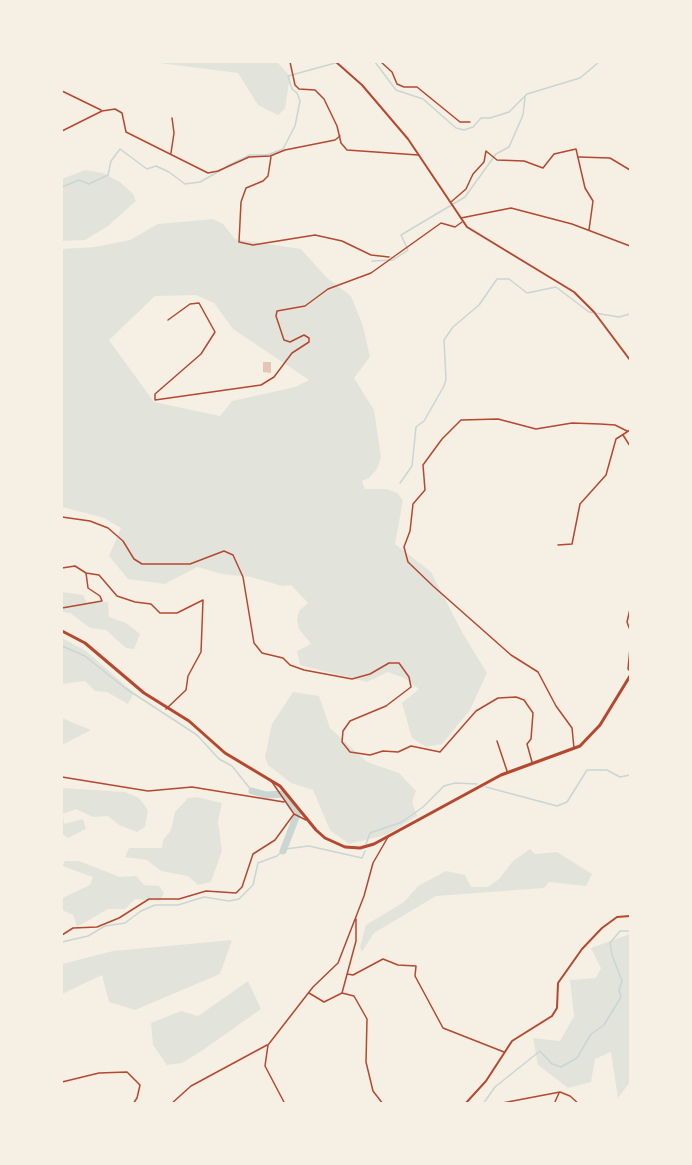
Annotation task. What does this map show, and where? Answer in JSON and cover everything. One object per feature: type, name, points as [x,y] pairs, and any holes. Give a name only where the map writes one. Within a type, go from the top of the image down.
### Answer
[{"type":"highway","points":[[62,631],[85,643],[166,709],[189,721],[225,753],[270,779],[288,794],[325,838],[345,847],[368,847],[507,773],[532,762],[574,749],[600,725],[630,673]]},
{"type":"main road","points":[[336,62],[379,104],[419,154],[461,219],[478,235],[574,292],[594,312],[630,360]]},
{"type":"main road","points":[[467,1103],[520,1034],[552,1016],[557,1008],[558,983],[602,928],[617,917],[630,916]]},
{"type":"street","points":[[290,62],[295,85],[299,89],[315,90],[321,95],[343,147],[352,152],[419,154]]},
{"type":"street","points":[[381,62],[392,72],[398,84],[404,87],[417,87],[460,122],[465,124],[470,122]]},
{"type":"street","points":[[62,91],[102,111]]},
{"type":"street","points":[[62,131],[102,111],[116,109],[123,112],[126,132],[208,172],[225,169],[249,157],[270,156],[285,150],[335,140],[340,136]]},
{"type":"street","points":[[170,154],[174,133],[172,118]]},
{"type":"street","points":[[450,203],[466,189],[473,174],[484,162],[486,150],[497,160],[524,161],[541,168],[546,166],[554,154],[571,148],[576,149],[585,188],[593,201],[589,230]]},
{"type":"street","points":[[270,156],[268,176],[263,182],[246,188],[241,202],[239,242],[257,244],[315,235],[342,241],[371,255],[392,257]]},
{"type":"street","points":[[578,157],[610,158],[630,170]]},
{"type":"street","points":[[168,320],[190,304],[199,303],[215,332],[201,354],[155,394],[155,400],[180,395],[252,388],[274,377],[292,353],[309,342],[309,338],[304,335],[290,342],[284,340],[276,316],[277,311],[305,306],[328,289],[371,273],[441,223],[455,227],[461,219],[511,208],[589,230],[630,246]]},
{"type":"street","points":[[574,749],[572,728],[556,706],[538,672],[512,655],[433,586],[408,562],[404,547],[410,531],[413,504],[425,490],[423,465],[442,439],[461,420],[498,419],[536,429],[572,423],[600,424],[629,431]]},
{"type":"street","points":[[558,545],[572,544],[580,504],[606,475],[616,439],[629,431]]},
{"type":"street","points":[[622,434],[630,446]]},
{"type":"street","points":[[62,518],[90,521],[108,528],[123,541],[137,562],[142,564],[190,564],[224,551],[233,555],[243,577],[257,649],[266,655],[283,658],[290,665],[318,674],[352,679],[370,674],[388,663],[399,663],[411,681],[411,687],[386,706],[350,721],[343,731],[342,742],[350,752],[370,755],[383,751],[398,752],[411,746],[440,752],[476,711],[498,698],[516,697],[524,700],[533,713],[531,739],[527,744],[532,762]]},
{"type":"street","points":[[62,568],[75,566],[86,573],[99,575],[112,592],[124,600],[151,604],[160,613],[177,613],[203,600],[201,652],[188,676],[186,690],[166,709]]},
{"type":"street","points":[[62,608],[102,601],[100,596],[88,588],[86,573]]},
{"type":"street","points":[[630,609],[627,622],[630,630]]},
{"type":"street","points":[[630,648],[628,669],[630,673]]},
{"type":"street","points":[[497,741],[507,773]]},
{"type":"street","points":[[62,777],[148,791],[192,787],[283,801]]},
{"type":"street","points":[[270,779],[283,801],[295,814],[309,821]]},
{"type":"street","points":[[62,935],[73,928],[97,927],[118,918],[149,899],[179,899],[206,891],[236,893],[242,887],[253,854],[274,840],[295,814]]},
{"type":"street","points":[[171,1104],[191,1086],[268,1045],[309,993],[338,963],[356,918],[373,863],[388,837]]},
{"type":"street","points":[[342,993],[356,941],[356,918]]},
{"type":"street","points":[[347,974],[353,975],[384,958],[398,965],[416,966],[418,984],[442,1028],[505,1052]]},
{"type":"street","points":[[309,993],[324,1002],[342,993],[354,996],[367,1019],[366,1062],[373,1091],[383,1104]]},
{"type":"street","points":[[268,1045],[266,1066],[285,1104]]},
{"type":"street","points":[[62,1082],[99,1073],[127,1072],[141,1085],[133,1104]]},
{"type":"street","points":[[554,1104],[560,1092]]},
{"type":"street","points":[[497,1104],[560,1092],[570,1096],[579,1104]]},
{"type":"shaded area","points":[[152,62],[277,62],[290,76],[285,109],[278,115],[258,105],[238,73]]},
{"type":"shaded area","points":[[85,170],[103,173],[120,182],[133,194],[136,201],[108,226],[85,240],[62,241],[62,179]]},
{"type":"shaded area","points":[[213,219],[223,224],[235,239],[301,249],[327,278],[351,296],[363,326],[370,357],[354,378],[374,410],[381,457],[377,469],[369,478],[362,481],[365,489],[387,489],[397,493],[403,500],[395,544],[431,572],[462,632],[487,673],[470,710],[442,744],[426,747],[412,738],[402,703],[419,689],[404,678],[388,672],[367,682],[300,665],[297,651],[311,644],[299,629],[297,619],[299,611],[308,603],[291,585],[282,586],[251,577],[222,574],[197,567],[165,584],[128,579],[109,556],[121,528],[104,518],[62,507],[62,249],[95,247],[130,240],[158,224]],"holes":[[[196,295],[214,303],[233,329],[309,380],[295,387],[232,401],[220,416],[154,402],[109,340],[155,296]]]},
{"type":"shaded area","points":[[62,592],[83,595],[87,603],[108,602],[109,617],[126,623],[140,634],[134,649],[126,648],[106,630],[90,628],[70,613],[62,612]]},
{"type":"shaded area","points":[[62,638],[86,651],[134,693],[128,704],[107,692],[95,691],[85,681],[62,684]]},
{"type":"shaded area","points":[[293,692],[319,696],[330,728],[367,762],[399,773],[416,791],[412,802],[417,816],[386,835],[349,844],[330,830],[313,790],[291,783],[268,765],[265,757],[272,724]]},
{"type":"shaded area","points":[[62,718],[91,730],[62,745]]},
{"type":"shaded area","points":[[62,788],[125,792],[139,798],[148,810],[145,827],[137,832],[119,825],[108,816],[93,817],[76,809],[63,814],[64,824],[83,819],[86,829],[68,838],[62,834]]},
{"type":"shaded area","points":[[197,797],[222,803],[218,821],[222,851],[211,882],[198,885],[188,876],[161,871],[147,860],[125,857],[129,848],[162,848],[163,840],[171,830],[175,812],[188,798]]},
{"type":"shaded area","points":[[530,849],[535,854],[557,852],[592,874],[586,886],[549,882],[544,888],[436,896],[374,933],[362,952],[360,947],[366,925],[404,902],[418,886],[446,871],[465,875],[471,887],[488,887],[499,879],[513,861]]},
{"type":"shaded area","points":[[65,861],[79,861],[120,877],[136,876],[144,885],[159,886],[164,893],[160,901],[135,899],[125,909],[108,909],[77,927],[73,915],[62,910],[62,898],[90,885],[93,877],[62,866]]},
{"type":"shaded area","points":[[630,934],[630,1082],[618,1098],[611,1052],[595,1059],[591,1082],[568,1088],[538,1065],[533,1038],[560,1041],[574,1016],[570,980],[596,978],[601,968],[591,948]]},
{"type":"shaded area","points":[[232,940],[220,974],[135,1010],[109,1002],[102,975],[62,994],[62,964],[113,951]]},
{"type":"shaded area","points":[[248,981],[261,1009],[182,1063],[167,1065],[153,1045],[151,1023],[181,1011],[198,1016]]},
{"type":"building","points":[[263,362],[271,362],[271,373],[263,372]]},
{"type":"waterway","points":[[227,166],[250,155],[267,155],[283,149],[295,126],[300,101],[297,93],[292,89],[288,76],[339,62]]},
{"type":"waterway","points":[[375,62],[396,90],[423,99],[456,128],[464,130],[473,127],[481,118],[490,118],[509,112],[527,94],[580,78],[599,62]]},
{"type":"waterway","points":[[372,261],[393,260],[408,250],[401,235],[465,197],[496,154],[509,147],[523,115],[525,97]]},
{"type":"waterway","points":[[62,187],[79,180],[89,184],[108,175],[111,161],[120,149],[147,169],[156,166],[185,184],[200,182],[223,169]]},
{"type":"waterway","points":[[400,483],[412,466],[416,427],[424,421],[444,386],[446,379],[444,340],[453,327],[479,305],[497,279],[509,279],[527,293],[556,287],[589,312],[619,317],[630,314]]},
{"type":"waterway","points":[[62,646],[85,656],[125,688],[197,735],[219,759],[232,766],[252,791]]},
{"type":"waterway","points":[[486,787],[557,806],[567,802],[587,770],[607,770],[620,777],[630,775]]},
{"type":"waterway","points":[[366,844],[370,833],[402,822],[423,807],[444,786],[455,783],[477,784]]},
{"type":"waterway","points":[[252,791],[266,795],[284,794],[298,812],[283,851]]},
{"type":"waterway","points":[[62,942],[88,936],[105,926],[125,923],[141,911],[155,905],[178,905],[204,897],[229,901],[239,899],[253,885],[258,863],[277,856],[285,849],[309,846],[362,858],[365,851]]},
{"type":"waterway","points":[[483,1104],[495,1087],[540,1051],[552,1064],[561,1067],[577,1058],[591,1034],[604,1025],[621,997],[619,990],[622,981],[610,943],[620,931],[630,931]]}]
